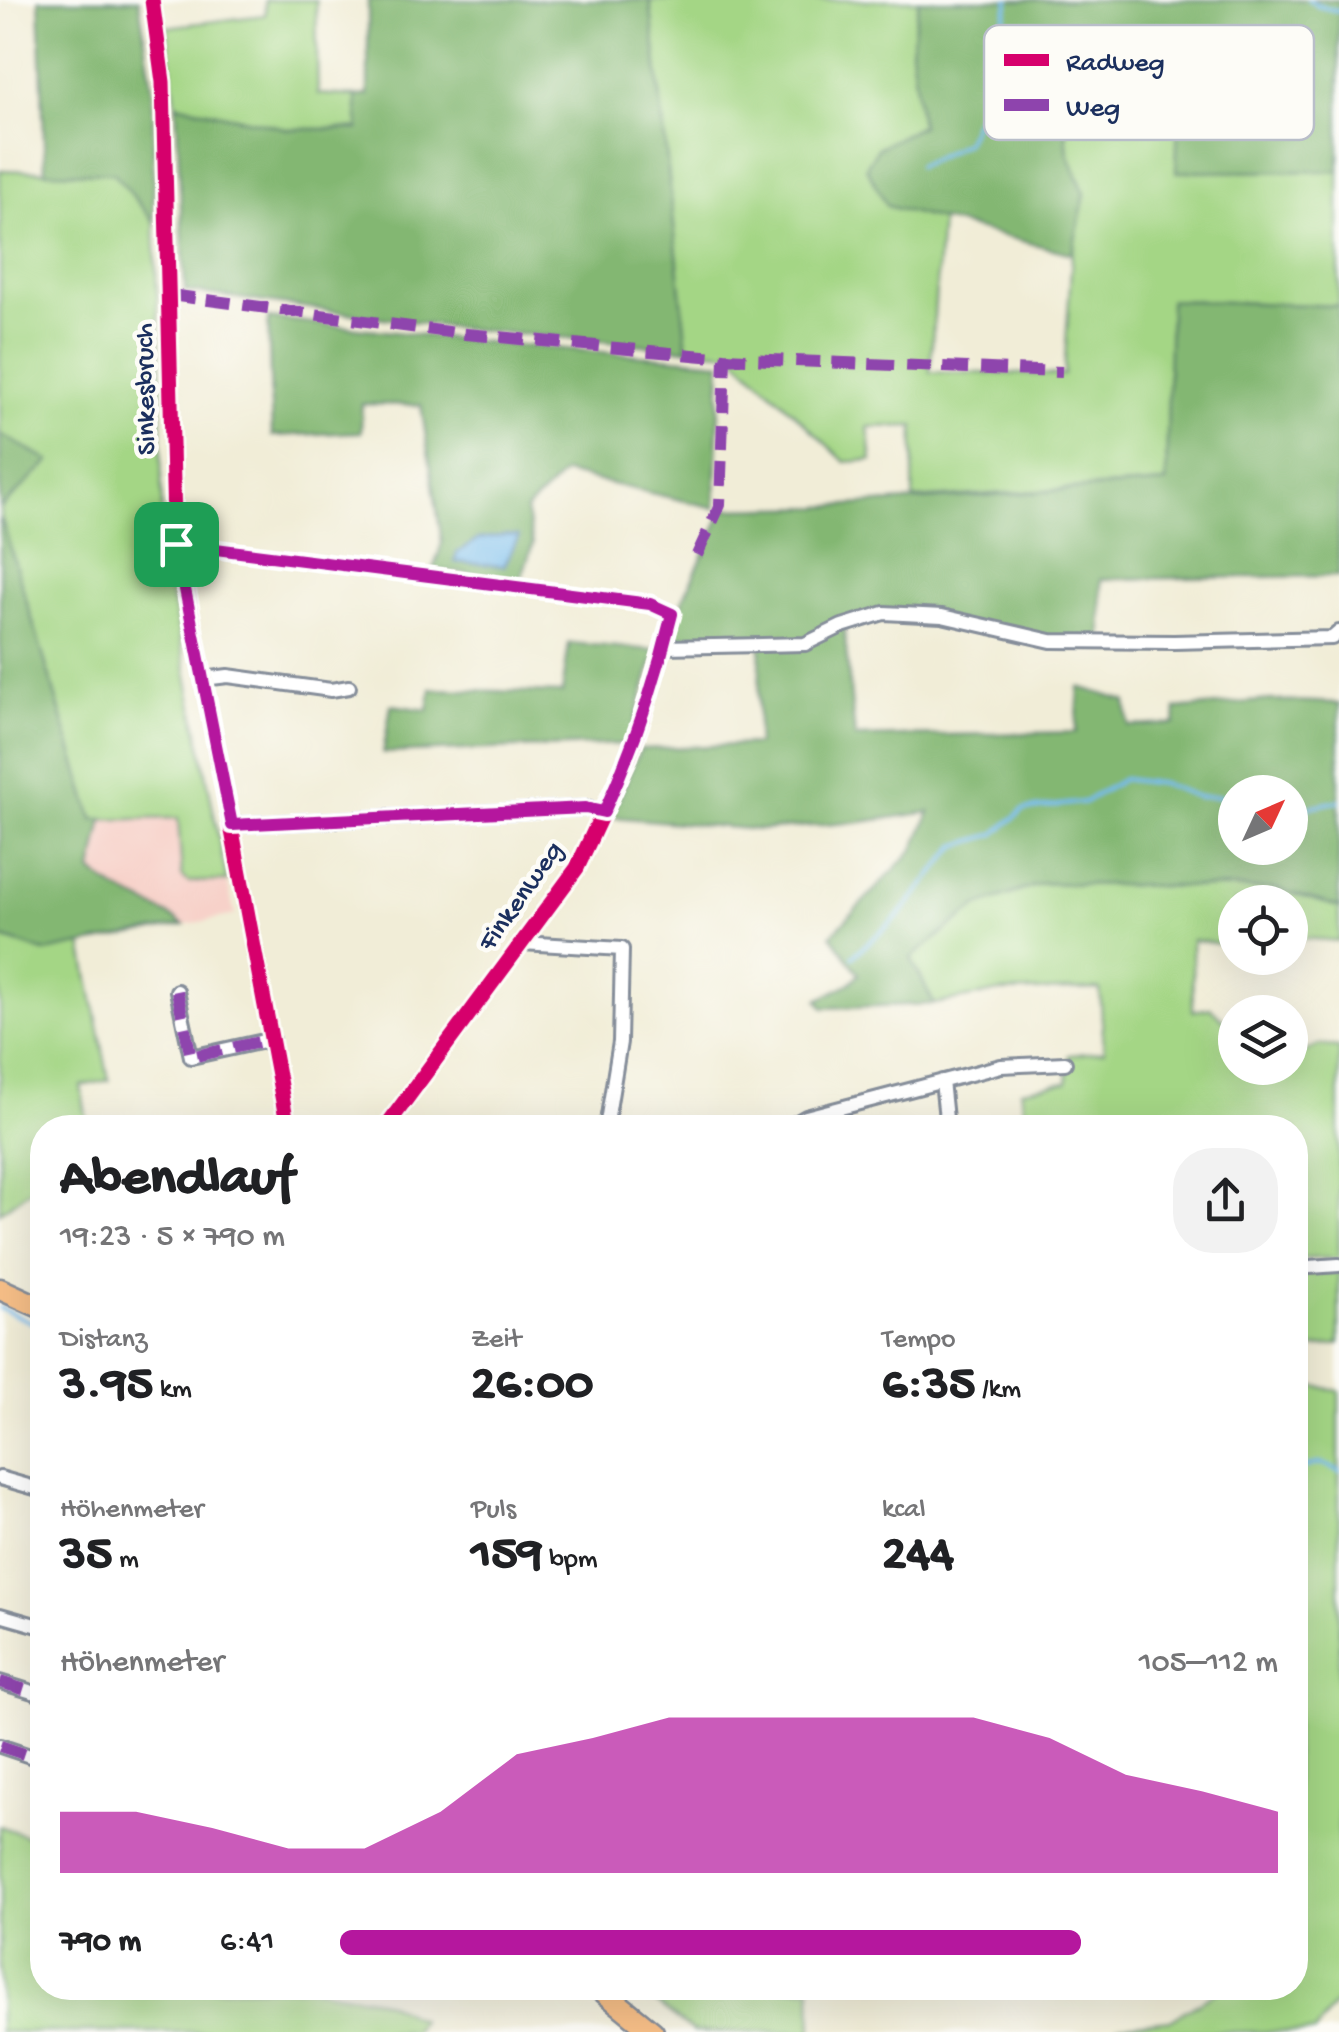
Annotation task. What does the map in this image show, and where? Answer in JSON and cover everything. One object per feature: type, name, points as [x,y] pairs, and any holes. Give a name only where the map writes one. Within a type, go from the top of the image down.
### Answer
[{"type":"main road","points":[[0,1289],[30,1303]]},
{"type":"main road","points":[[614,2000],[648,2028]]},
{"type":"street","name":"Sinkesbruch","points":[[152,0],[163,82],[176,544],[286,1115]]},
{"type":"street","name":"Finkenweg","points":[[176,544],[650,604],[672,614],[630,756],[577,868],[395,1115]]},
{"type":"street","points":[[664,647],[805,644],[842,626],[884,614],[942,616],[1051,641],[1332,638],[1339,632]]},
{"type":"street","points":[[203,679],[228,676],[332,690],[349,687]]},
{"type":"street","points":[[232,825],[585,808],[604,812]]},
{"type":"street","points":[[522,943],[622,949],[620,1042],[608,1115]]},
{"type":"street","points":[[178,991],[191,1057],[273,1039]]},
{"type":"street","points":[[814,1115],[1002,1066],[1065,1063]]},
{"type":"street","points":[[942,1081],[946,1115]]},
{"type":"street","points":[[1308,1267],[1339,1266]]},
{"type":"street","points":[[0,1478],[30,1487]]},
{"type":"street","points":[[0,1615],[30,1624]]},
{"type":"street","points":[[0,1682],[30,1691]]},
{"type":"street","points":[[0,1746],[30,1756]]},
{"type":"shaded area","points":[[179,818],[189,882],[227,881],[235,915],[184,925],[106,884],[92,871],[103,819]]},
{"type":"green space","points":[[39,0],[139,0],[153,92],[154,222],[114,173],[45,172]]},
{"type":"green space","points":[[265,0],[316,0],[318,94],[356,96],[359,129],[289,129],[176,104],[166,27],[265,15]]},
{"type":"green space","points":[[368,0],[650,0],[687,349],[457,328],[185,291],[176,104],[289,129],[359,129],[356,96],[368,95]]},
{"type":"green space","points":[[650,0],[919,0],[911,50],[921,126],[878,148],[887,206],[941,220],[930,372],[1064,375],[1072,254],[1085,194],[1068,154],[1067,140],[1178,140],[1177,171],[1339,171],[1339,306],[1171,300],[1166,483],[913,499],[914,426],[868,427],[872,460],[845,462],[731,353],[687,349]]},
{"type":"green space","points":[[919,0],[1339,0],[1339,171],[1176,172],[1177,140],[1314,140],[1314,25],[984,25],[984,140],[1067,140],[1068,154],[1085,194],[1072,254],[887,206],[866,167],[878,148],[921,126],[911,50]]},
{"type":"green space","points":[[0,170],[114,173],[154,222],[161,379],[162,547],[227,881],[188,882],[182,876],[178,818],[93,820],[0,514]]},
{"type":"green space","points":[[1170,300],[1339,306],[1339,576],[1101,579],[1102,637],[1051,638],[882,609],[844,628],[855,737],[1076,732],[1079,687],[1126,701],[1129,726],[1175,724],[1176,709],[1270,700],[1339,703],[1339,907],[1308,898],[1308,885],[1218,887],[1043,883],[977,906],[911,958],[934,1004],[824,1008],[818,1000],[859,974],[831,935],[914,849],[930,812],[760,830],[611,817],[640,749],[757,744],[761,641],[669,644],[684,597],[724,509],[820,507],[1166,483]]},
{"type":"green space","points":[[268,318],[494,343],[721,362],[715,508],[564,473],[526,510],[533,544],[521,579],[433,570],[442,543],[421,405],[362,404],[361,432],[272,436]]},
{"type":"green space","points":[[0,434],[50,461],[0,509]]},
{"type":"green space","points":[[0,514],[93,819],[103,819],[92,871],[113,887],[184,925],[45,952],[0,937]]},
{"type":"green space","points":[[569,643],[656,650],[629,742],[383,753],[391,705],[428,710],[431,689],[562,693]]},
{"type":"green space","points":[[1043,883],[1218,887],[1218,944],[1192,940],[1193,1011],[1211,1008],[1218,1015],[1218,1085],[1308,1085],[1308,1050],[1319,1045],[1339,1047],[1339,1258],[1308,1259],[1308,1115],[1024,1115],[1021,1090],[1067,1082],[1069,1055],[1104,1051],[1100,989],[1000,992],[934,1004],[911,958],[978,906]]},
{"type":"green space","points":[[1308,898],[1339,907],[1339,941],[1308,938]]},
{"type":"green space","points":[[0,937],[44,952],[82,944],[109,1080],[81,1086],[86,1115],[30,1115],[30,1190],[0,1212]]},
{"type":"green space","points":[[1339,1272],[1339,1344],[1308,1349],[1308,1274]]},
{"type":"green space","points":[[1308,1385],[1339,1390],[1339,1998],[1315,2032],[1117,2032],[1117,2026],[1170,2020],[1203,2000],[1308,2000]]},
{"type":"green space","points":[[0,1826],[30,1837],[30,2000],[379,2000],[420,2020],[413,2032],[0,2032]]},
{"type":"green space","points":[[653,2000],[811,2000],[812,2032],[693,2032]]},
{"type":"water","points":[[519,536],[504,566],[455,562],[457,553],[479,539]]},
{"type":"waterway","points":[[1003,25],[1009,0]]},
{"type":"waterway","points":[[1309,0],[1339,11]]},
{"type":"waterway","points":[[918,166],[965,143],[984,102]]},
{"type":"waterway","points":[[853,956],[898,917],[956,846],[995,834],[1023,810],[1085,802],[1123,779],[1163,784],[1198,797],[1218,796]]},
{"type":"waterway","points":[[1308,807],[1339,801]]},
{"type":"waterway","points":[[0,1308],[30,1322]]},
{"type":"waterway","points":[[1308,1466],[1320,1463],[1339,1471]]},
{"type":"marked path","points":[[170,295],[456,333],[725,358],[1062,372]]},
{"type":"marked path","points":[[697,555],[720,505],[725,358]]},
{"type":"marked path","points":[[177,991],[191,1057],[273,1039]]},
{"type":"marked path","points":[[0,1682],[30,1691]]},
{"type":"marked path","points":[[0,1746],[30,1756]]},
{"type":"cycle path","points":[[152,0],[163,82],[174,523],[286,1115]]},
{"type":"cycle path","points":[[176,544],[650,604],[672,614],[629,756],[577,868],[395,1115]]},
{"type":"route","points":[[176,544],[650,604],[672,614],[630,756],[604,812],[585,808],[232,825],[176,544]]}]
